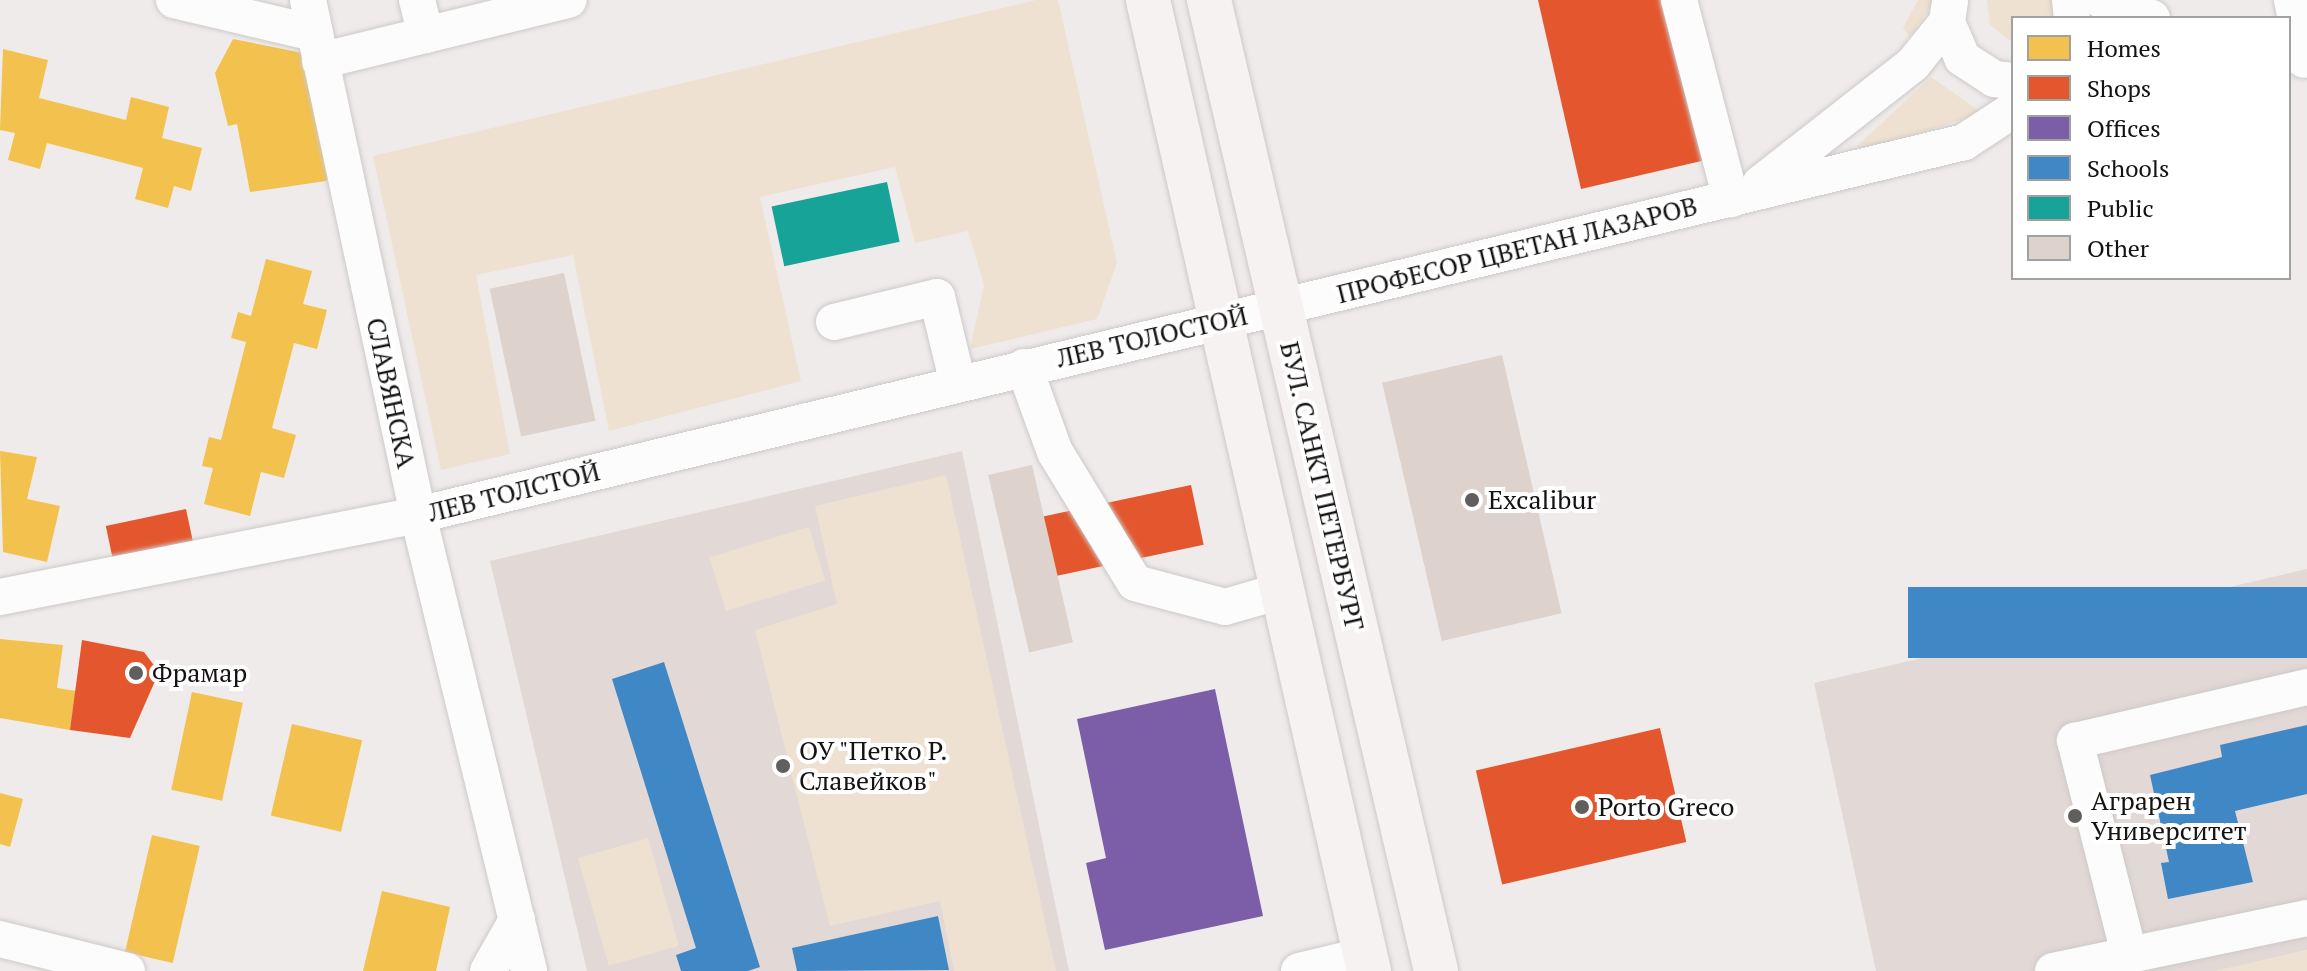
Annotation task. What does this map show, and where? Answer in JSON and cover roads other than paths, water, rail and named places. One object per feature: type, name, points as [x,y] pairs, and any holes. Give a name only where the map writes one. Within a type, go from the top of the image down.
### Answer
[{"type":"main road","points":[[1148,0],[1368,963]]},
{"type":"main road","name":"БУЛ. САНКТ ПЕТЕРБУРГ","points":[[1209,0],[1436,971]]},
{"type":"street","points":[[174,0],[314,31],[426,35],[569,0]]},
{"type":"street","points":[[417,0],[426,35]]},
{"type":"street","points":[[1679,0],[1742,194]]},
{"type":"street","points":[[2101,0],[2146,16]]},
{"type":"street","points":[[2292,0],[2300,61]]},
{"type":"street","points":[[1949,11],[1952,41],[1969,64],[1994,79],[2011,81]]},
{"type":"street","name":"ПРОФЕСОР ЦВЕТАН ЛАЗАРОВ","points":[[1742,194],[1913,64],[1949,11]]},
{"type":"street","name":"СЛАВЯНСКА","points":[[314,31],[418,515],[529,971]]},
{"type":"street","name":"ПРОФЕСОР ЦВЕТАН ЛАЗАРОВ","points":[[1280,306],[1964,142],[2011,111]]},
{"type":"street","points":[[834,322],[937,297],[958,384]]},
{"type":"street","name":"ЛЕВ ТОЛОСТОЙ","points":[[1024,367],[1280,306]]},
{"type":"street","points":[[1024,367],[1055,452],[1135,583],[1225,607],[1284,590]]},
{"type":"street","name":"ЛЕВ ТОЛСТОЙ","points":[[0,597],[418,515],[1024,367]]},
{"type":"street","points":[[2129,954],[2075,741],[2307,687]]},
{"type":"street","points":[[2053,971],[2307,918]]},
{"type":"street","points":[[488,971],[517,920]]},
{"type":"street","points":[[0,939],[127,971]]},
{"type":"street","points":[[1299,971],[1368,963]]},
{"type":"place","name":"Excalibur","points":[[1472,500]]},
{"type":"place","name":"Фрамар","points":[[136,673]]},
{"type":"place","name":"ОУ \"Петко Р. Славейков\"","points":[[783,766]]},
{"type":"place","name":"Porto Greco","points":[[1582,807]]},
{"type":"place","name":"Аграрен Университет","points":[[2075,816]]}]
